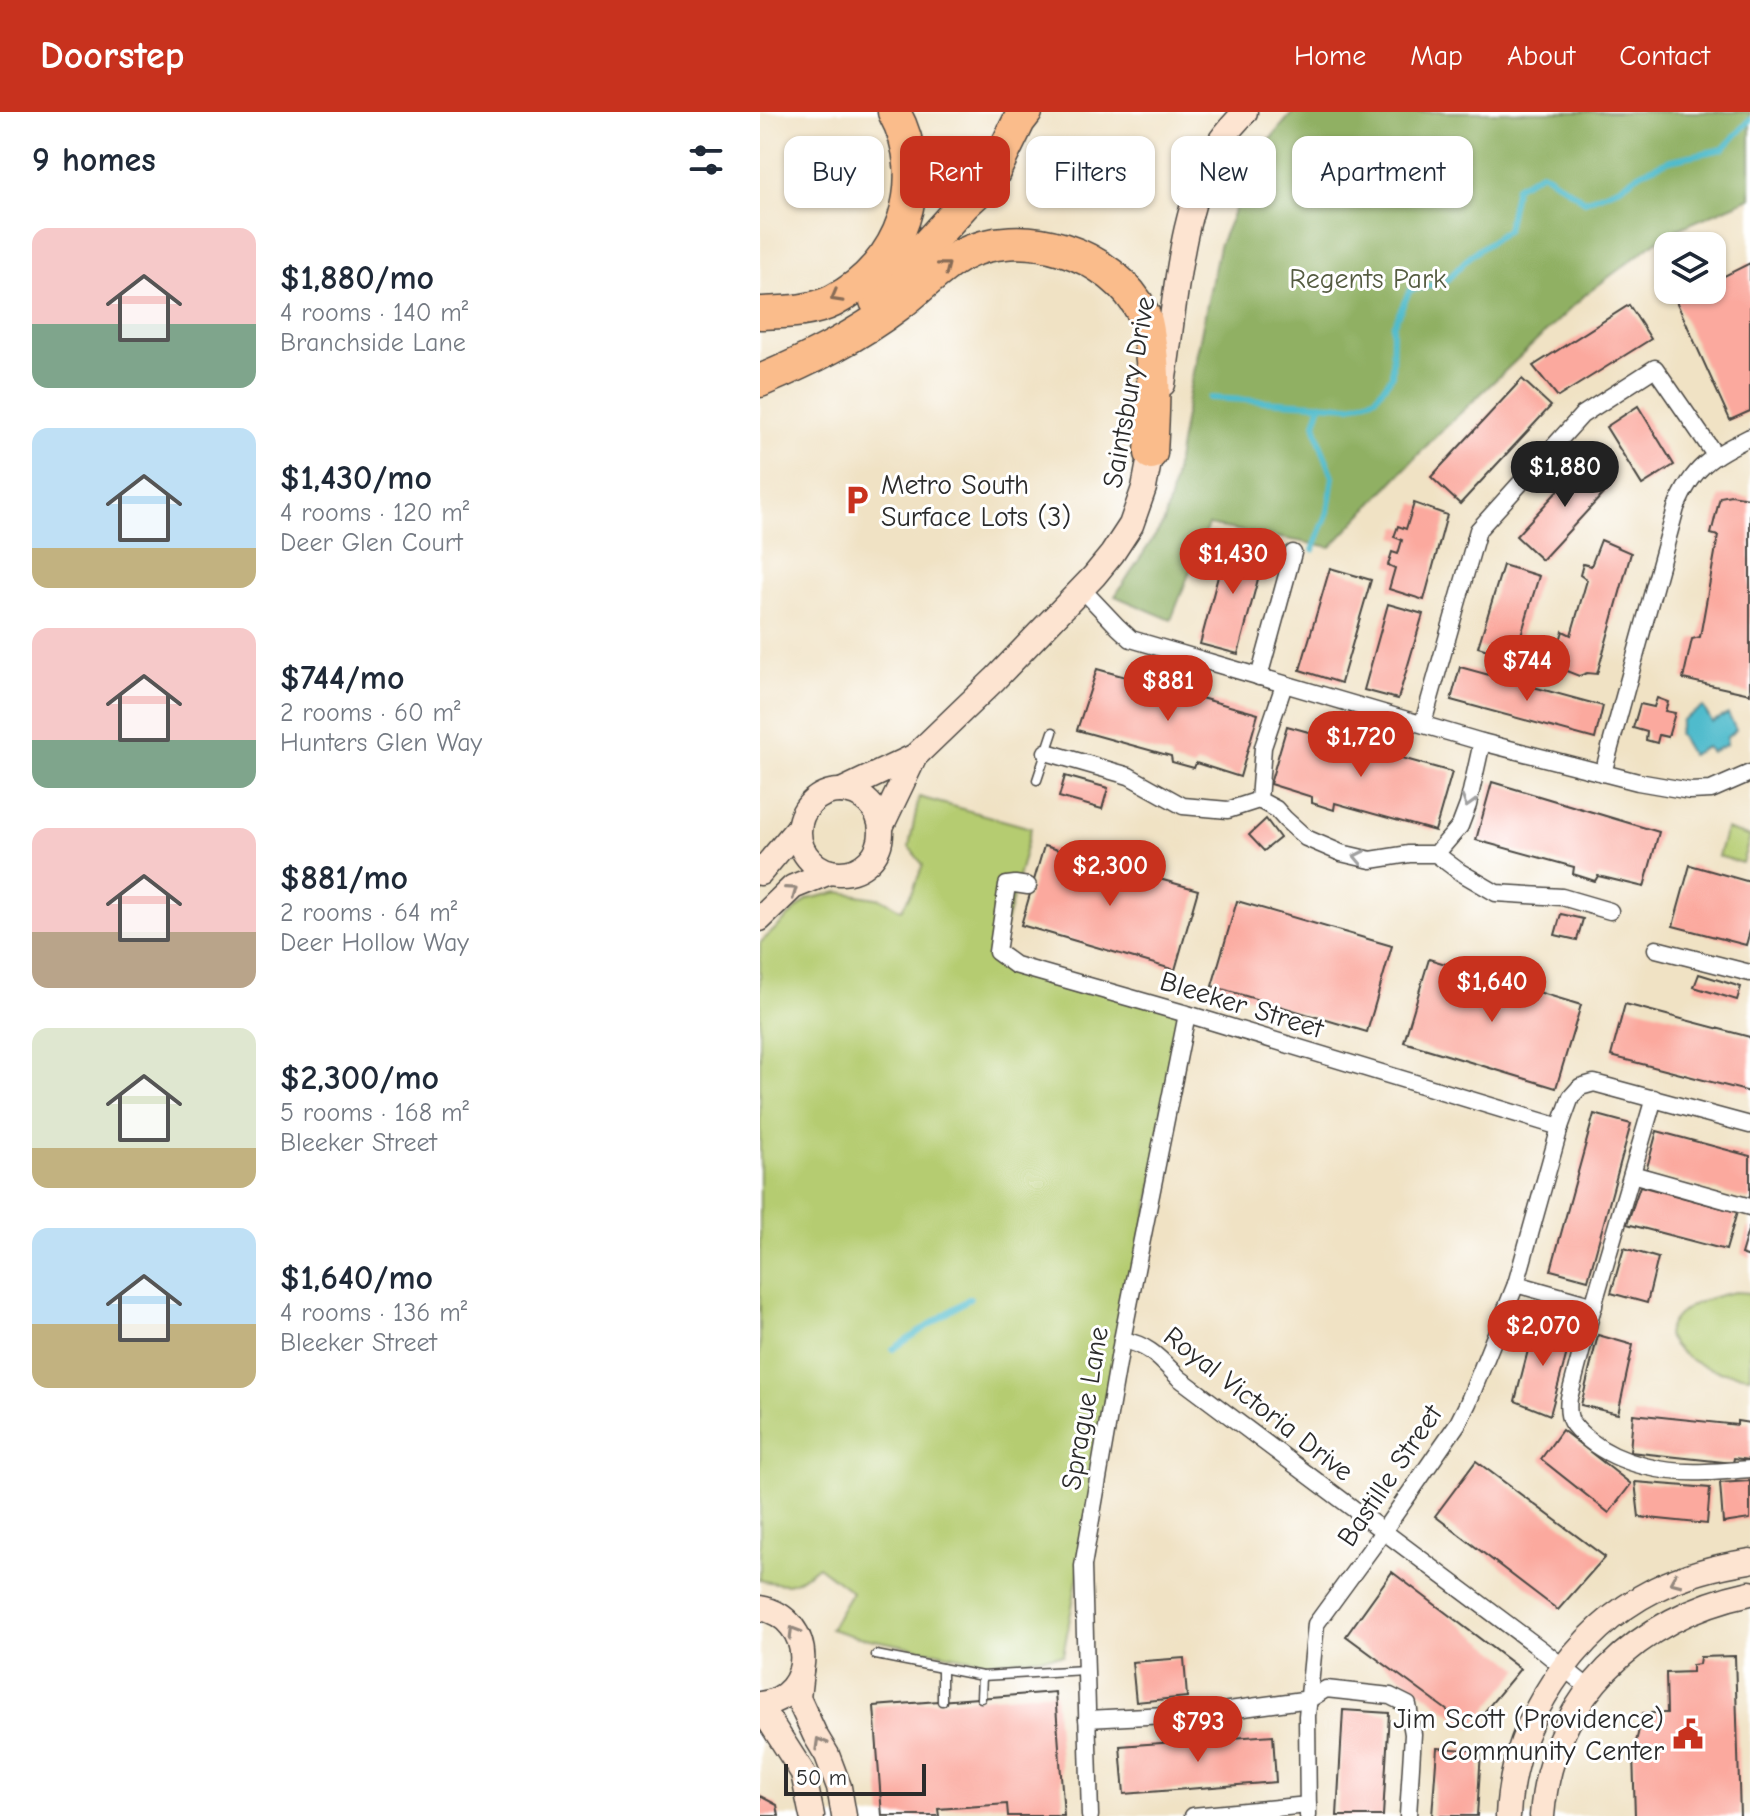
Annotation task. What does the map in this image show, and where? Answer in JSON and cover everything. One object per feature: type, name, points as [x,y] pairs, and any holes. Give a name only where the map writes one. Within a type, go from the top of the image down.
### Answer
[{"type":"highway","points":[[760,313],[794,312],[831,302],[864,280],[897,239],[911,194],[911,170],[908,145],[894,112]]},
{"type":"highway","points":[[997,136],[1007,112]]},
{"type":"highway","points":[[1010,139],[1026,112]]},
{"type":"highway","points":[[760,379],[833,335],[879,300],[960,208]]},
{"type":"highway","points":[[760,379],[809,361],[860,332],[961,255],[991,244],[1042,244],[1069,251],[1092,262],[1122,286],[1145,317],[1154,376],[1151,453]]},
{"type":"street","name":"Saintsbury Drive","points":[[841,791],[915,756],[1082,589],[1112,554],[1131,525],[1144,488],[1151,453],[1184,241],[1193,203],[1222,138],[1245,112]]},
{"type":"street","points":[[1423,723],[1478,530],[1582,415],[1655,368],[1715,455]]},
{"type":"street","points":[[1603,773],[1676,508],[1697,471],[1715,455],[1750,437]]},
{"type":"street","points":[[1259,677],[1293,553]]},
{"type":"street","points":[[1082,589],[1131,639],[1482,742],[1638,782],[1690,791],[1711,790],[1750,773]]},
{"type":"street","points":[[1259,800],[1263,747],[1284,685]]},
{"type":"street","points":[[1436,854],[1460,826],[1468,805],[1482,742]]},
{"type":"street","points":[[1046,752],[1129,776],[1183,806],[1228,810],[1259,800],[1276,809],[1306,838],[1341,853],[1371,860],[1409,854],[1436,854],[1496,893],[1562,897],[1610,911]]},
{"type":"street","name":"Saintsbury Drive","points":[[881,827],[915,756]]},
{"type":"street","points":[[760,873],[798,828],[807,806],[834,790],[857,795],[869,803],[881,827],[875,853],[867,863],[843,873],[817,867],[807,858],[798,828]]},
{"type":"street","points":[[760,919],[793,887],[830,872]]},
{"type":"street","name":"Bleeker Street","points":[[1028,886],[1007,885],[997,952],[1015,965],[1560,1127]]},
{"type":"street","points":[[1656,949],[1750,973]]},
{"type":"street","name":"Sprague Lane","points":[[1090,1816],[1083,1566],[1122,1340],[1187,1014]]},
{"type":"street","name":"Bastille Street","points":[[1308,1810],[1307,1716],[1316,1624],[1458,1423],[1468,1403],[1516,1284],[1571,1097],[1580,1087],[1592,1083],[1654,1098]]},
{"type":"street","points":[[1750,1125],[1654,1098],[1567,1410],[1571,1423],[1579,1432],[1609,1454],[1645,1466],[1704,1473],[1750,1469]]},
{"type":"street","points":[[1632,1174],[1750,1207]]},
{"type":"street","points":[[1516,1284],[1594,1306]]},
{"type":"street","name":"Royal Victoria Drive","points":[[1122,1340],[1153,1351],[1179,1378],[1590,1689]]},
{"type":"street","points":[[1508,1816],[1513,1773],[1526,1732],[1544,1697],[1585,1642],[1632,1603],[1657,1589],[1718,1566],[1750,1561]]},
{"type":"street","points":[[1542,1816],[1546,1788],[1560,1739],[1574,1711],[1612,1664],[1649,1633],[1698,1608],[1750,1593]]},
{"type":"street","points":[[761,1608],[779,1614],[792,1624],[800,1638],[803,1655],[798,1698],[831,1766],[839,1787],[844,1816]]},
{"type":"street","points":[[760,1704],[781,1697],[793,1686],[801,1671]]},
{"type":"street","points":[[1087,1719],[1207,1713],[1310,1699],[1326,1689],[1390,1696],[1408,1705],[1413,1734],[1408,1816]]},
{"type":"street","points":[[760,1715],[769,1720],[803,1773],[812,1816]]},
{"type":"street","points":[[1193,1816],[1308,1810]]},
{"type":"lane","points":[[1037,780],[1053,732]]},
{"type":"lane","points":[[876,1655],[982,1676],[1086,1670]]},
{"type":"lane","points":[[942,1668],[942,1701]]},
{"type":"lane","points":[[981,1698],[982,1676]]},
{"type":"green space","name":"Regents Park","points":[[1293,112],[1750,112],[1750,198],[1671,232],[1654,232],[1654,243],[1585,295],[1433,439],[1331,547],[1208,525],[1171,620],[1115,596],[1164,522],[1219,246],[1236,208],[1276,208],[1276,136],[1273,136]]},
{"type":"green space","points":[[919,797],[1031,828],[997,958],[1187,1014],[1063,1655],[989,1662],[854,1636],[830,1629],[852,1592],[818,1566],[792,1583],[760,1580],[760,943],[808,899],[839,892],[882,899],[901,910],[923,865],[909,847]]},
{"type":"green space","points":[[1726,829],[1750,837],[1742,863],[1718,856]]},
{"type":"green space","points":[[1735,1292],[1750,1293],[1750,1376],[1702,1366],[1682,1354],[1667,1335],[1670,1325],[1684,1310],[1703,1300]]},
{"type":"water","points":[[1703,707],[1712,722],[1728,714],[1736,730],[1727,737],[1726,745],[1711,752],[1706,747],[1691,755],[1678,733],[1682,720]]},
{"type":"building","points":[[1750,263],[1750,411],[1730,420],[1677,304],[1726,304],[1726,275]]},
{"type":"building","points":[[1629,305],[1651,339],[1558,397],[1533,366]]},
{"type":"building","points":[[1522,379],[1551,406],[1460,504],[1431,477]]},
{"type":"building","points":[[1638,406],[1674,465],[1642,485],[1606,427]]},
{"type":"building","points":[[1588,458],[1614,482],[1542,560],[1516,536]]},
{"type":"building","points":[[1720,497],[1750,498],[1750,694],[1683,679],[1692,639],[1700,637],[1718,536],[1711,534]]},
{"type":"building","points":[[1414,503],[1447,515],[1424,600],[1389,589],[1395,568],[1388,565],[1392,552],[1398,554],[1402,540],[1394,537],[1398,526],[1406,529]]},
{"type":"building","points":[[1228,539],[1266,549],[1238,654],[1200,644]]},
{"type":"building","points":[[1601,540],[1631,553],[1597,674],[1579,676],[1561,669],[1567,648],[1559,644],[1563,631],[1571,635],[1587,580],[1580,575],[1583,564],[1591,566]]},
{"type":"building","points":[[1503,565],[1539,576],[1514,658],[1478,647]]},
{"type":"building","points":[[1330,568],[1371,580],[1341,683],[1300,670]]},
{"type":"building","points":[[1388,604],[1423,614],[1398,699],[1364,690]]},
{"type":"building","points":[[1460,667],[1603,706],[1595,739],[1451,700]]},
{"type":"building","points":[[1097,669],[1258,714],[1240,777],[1196,763],[1194,768],[1172,762],[1171,756],[1077,730]]},
{"type":"building","points":[[1657,698],[1668,702],[1665,711],[1675,713],[1668,737],[1659,735],[1657,743],[1646,740],[1647,732],[1633,728],[1640,704],[1654,707]]},
{"type":"building","points":[[1287,726],[1452,772],[1435,831],[1335,803],[1334,810],[1312,803],[1312,797],[1270,784]]},
{"type":"building","points":[[1065,776],[1108,788],[1102,809],[1059,797]]},
{"type":"building","points":[[1492,782],[1659,832],[1644,887],[1598,876],[1595,881],[1573,874],[1574,867],[1476,840]]},
{"type":"building","points":[[1266,819],[1280,838],[1264,851],[1249,835]]},
{"type":"building","points":[[1044,846],[1198,890],[1175,970],[1021,925]]},
{"type":"building","points":[[1690,865],[1750,882],[1750,931],[1746,945],[1673,926]]},
{"type":"building","points":[[1237,901],[1392,946],[1367,1032],[1212,986]]},
{"type":"building","points":[[1561,914],[1583,919],[1577,940],[1555,935]]},
{"type":"building","points":[[1429,959],[1581,1005],[1556,1088],[1404,1042]]},
{"type":"building","points":[[1699,974],[1741,987],[1737,1000],[1694,987]]},
{"type":"building","points":[[1625,1004],[1750,1037],[1750,1092],[1611,1056]]},
{"type":"building","points":[[1594,1114],[1631,1124],[1588,1280],[1551,1270]]},
{"type":"building","points":[[1657,1131],[1750,1156],[1750,1200],[1646,1171]]},
{"type":"building","points":[[1640,1186],[1737,1212],[1726,1250],[1627,1224]]},
{"type":"building","points":[[1750,1227],[1750,1257],[1741,1254]]},
{"type":"building","points":[[1624,1248],[1658,1258],[1647,1303],[1611,1293]]},
{"type":"building","points":[[1535,1323],[1572,1334],[1550,1415],[1515,1401]]},
{"type":"building","points":[[1598,1335],[1633,1345],[1618,1414],[1581,1405]]},
{"type":"building","points":[[1633,1414],[1737,1425],[1737,1421],[1750,1423],[1750,1460],[1734,1458],[1733,1463],[1630,1452]]},
{"type":"building","points":[[1562,1430],[1631,1484],[1609,1513],[1541,1459]]},
{"type":"building","points":[[1476,1461],[1605,1557],[1558,1610],[1435,1516]]},
{"type":"building","points":[[1750,1481],[1750,1519],[1723,1523],[1720,1483]]},
{"type":"building","points":[[1635,1482],[1710,1488],[1707,1524],[1639,1517]]},
{"type":"building","points":[[1392,1572],[1520,1669],[1471,1728],[1346,1636]]},
{"type":"building","name":"Jim Scott (Providence) Community Center","points":[[1735,1656],[1740,1816],[1635,1816],[1633,1754],[1636,1754],[1643,1713],[1667,1713],[1666,1673],[1692,1672],[1692,1665],[1699,1664],[1700,1657]]},
{"type":"building","points":[[1184,1658],[1187,1697],[1136,1702],[1132,1662]]},
{"type":"building","points":[[1055,1692],[1064,1816],[1008,1816],[1007,1804],[938,1809],[939,1816],[882,1816],[874,1706]]},
{"type":"building","points":[[1343,1710],[1389,1713],[1383,1816],[1337,1816]]},
{"type":"building","points":[[1273,1735],[1276,1782],[1124,1794],[1120,1746]]},
{"type":"building","points":[[1437,1748],[1481,1751],[1477,1816],[1432,1816]]},
{"type":"building","points":[[760,1796],[777,1805],[779,1816],[760,1816]]},
{"type":"waterway","points":[[1210,398],[1351,406],[1376,397],[1392,376],[1393,326],[1410,290],[1445,282],[1470,256],[1507,230],[1516,187],[1542,172],[1585,201],[1620,187],[1642,172],[1670,160],[1723,149],[1750,120]]},
{"type":"waterway","points":[[1313,550],[1328,512],[1333,476],[1315,423],[1321,404]]},
{"type":"waterway","points":[[893,1349],[970,1298]]},
{"type":"place","name":"Metro South Surface Lots (3)","points":[[857,500]]},
{"type":"place","name":"Jim Scott (Providence) Community Center","points":[[1688,1734]]}]
